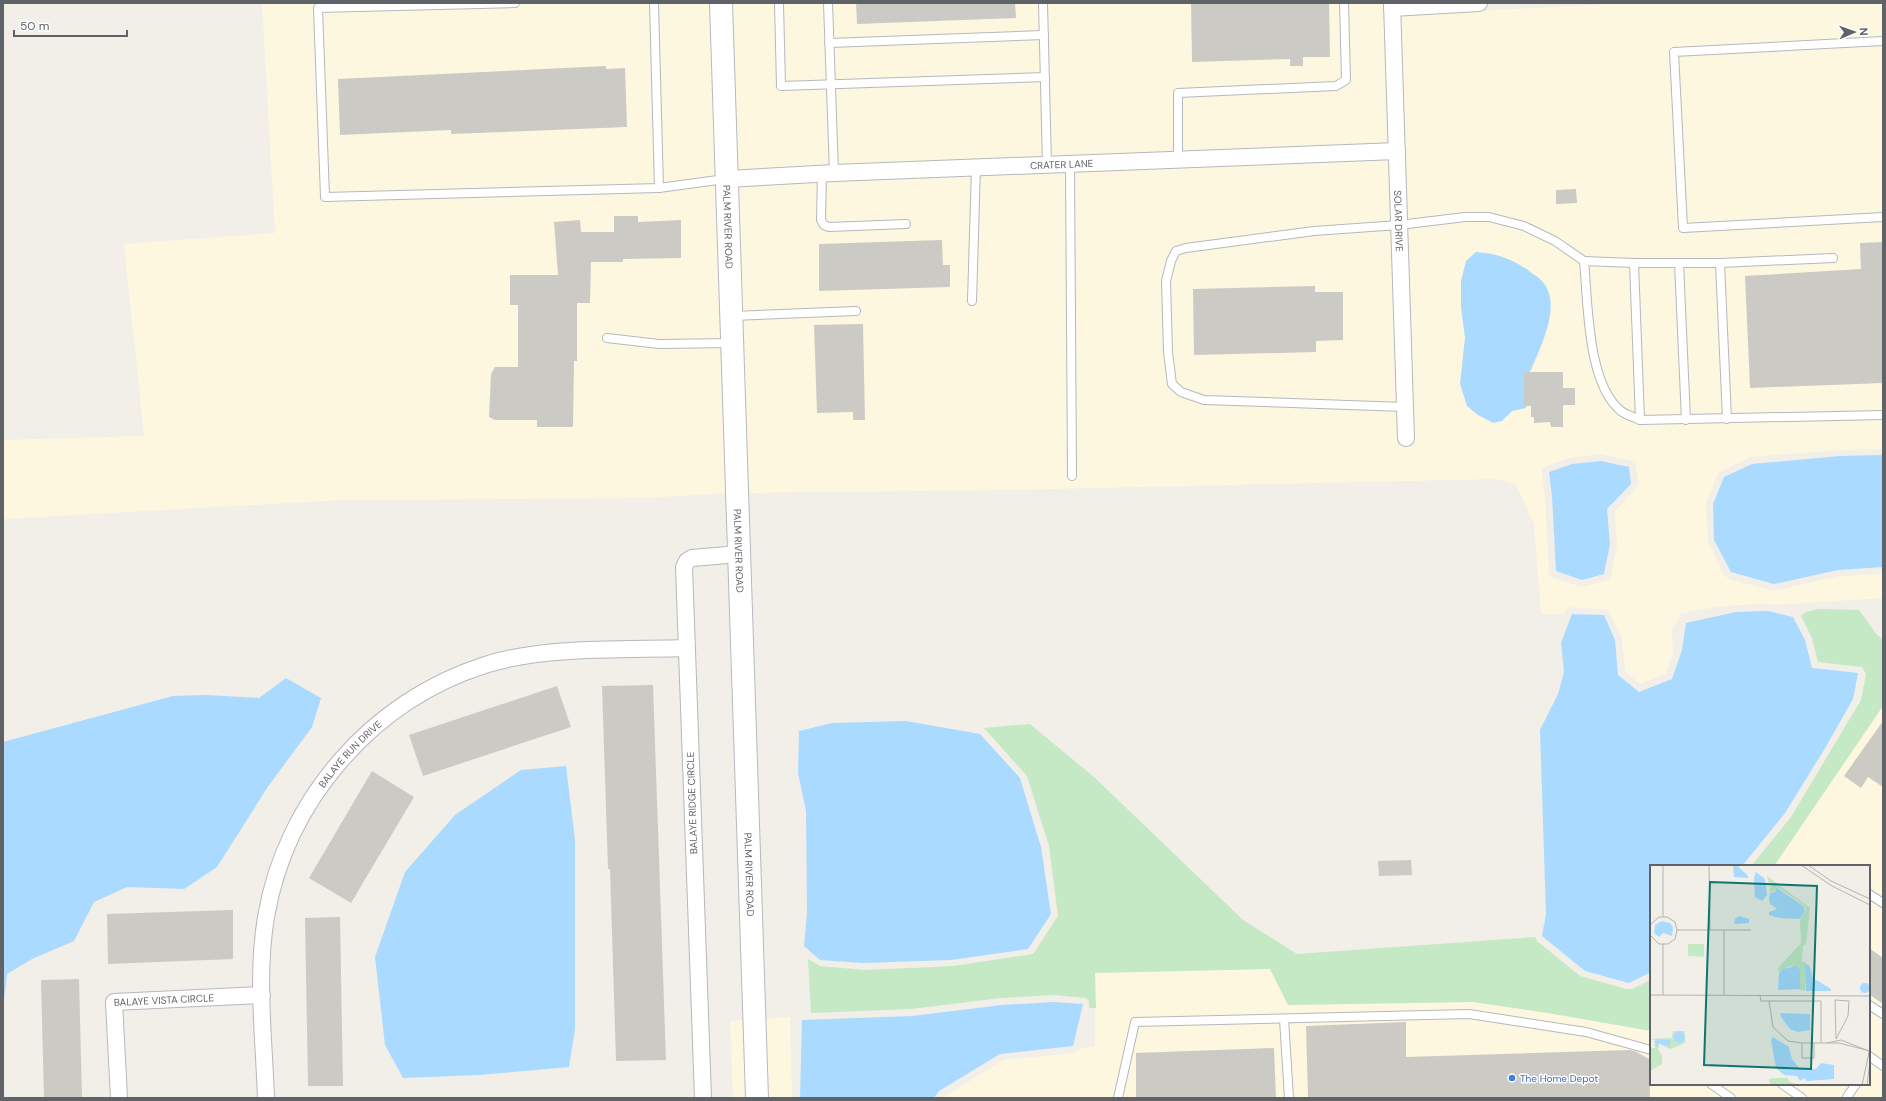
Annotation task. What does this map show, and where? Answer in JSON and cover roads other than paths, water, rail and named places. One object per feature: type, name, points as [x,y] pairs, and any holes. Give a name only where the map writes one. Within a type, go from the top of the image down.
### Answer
[{"type":"street","name":"PALM RIVER ROAD","points":[[721,3],[757,1098]]},
{"type":"street","points":[[1392,5],[1479,3]]},
{"type":"street","name":"SOLAR DRIVE","points":[[1392,5],[1406,438]]},
{"type":"street","name":"CRATER LANE","points":[[727,179],[828,173],[1397,151]]},
{"type":"street","name":"BALAYE RIDGE CIRCLE","points":[[703,1098],[684,567],[687,561],[697,557],[739,554]]},
{"type":"street","name":"BALAYE RUN DRIVE","points":[[266,1098],[262,995],[266,917],[285,850],[299,819],[320,786],[357,742],[388,715],[422,691],[485,664],[527,656],[568,651],[687,648]]},
{"type":"street","name":"BALAYE VISTA CIRCLE","points":[[119,1098],[114,1002],[262,995]]},
{"type":"lane","points":[[515,3],[318,8],[325,197],[659,188],[727,179]]},
{"type":"lane","points":[[654,3],[659,188]]},
{"type":"lane","points":[[779,3],[781,86],[1045,77]]},
{"type":"lane","points":[[828,3],[831,85],[828,173],[821,220],[824,225],[829,227],[906,224]]},
{"type":"lane","points":[[1043,3],[1047,164]]},
{"type":"lane","points":[[1178,160],[1178,93],[1336,86],[1346,80],[1344,3]]},
{"type":"lane","points":[[829,43],[1044,35]]},
{"type":"lane","points":[[1883,41],[1674,52],[1683,228],[1883,217]]},
{"type":"lane","points":[[1070,164],[1072,476]]},
{"type":"lane","points":[[972,301],[976,167]]},
{"type":"lane","points":[[1405,407],[1195,399],[1181,392],[1172,384],[1168,352],[1166,281],[1170,261],[1176,252],[1186,248],[1314,232],[1399,225],[1465,217],[1490,217],[1524,226],[1555,241],[1584,261],[1634,263],[1720,263],[1833,258]]},
{"type":"lane","points":[[1584,261],[1594,358],[1600,382],[1610,400],[1622,412],[1640,420],[1883,415]]},
{"type":"lane","points":[[1634,263],[1640,420]]},
{"type":"lane","points":[[1679,263],[1686,420]]},
{"type":"lane","points":[[1720,263],[1727,419]]},
{"type":"lane","points":[[731,316],[856,311]]},
{"type":"lane","points":[[607,338],[659,344],[732,343]]},
{"type":"lane","points":[[1870,895],[1883,903]]},
{"type":"lane","points":[[1870,1005],[1883,1014]]},
{"type":"lane","points":[[1118,1098],[1135,1022],[1469,1014],[1586,1032],[1650,1050]]},
{"type":"lane","points":[[1284,1018],[1289,1098]]},
{"type":"lane","points":[[1870,1060],[1883,1066]]},
{"type":"lane","points":[[1712,1085],[1731,1098]]},
{"type":"lane","points":[[1783,1085],[1802,1098]]},
{"type":"lane","points":[[1848,1098],[1855,1085]]},
{"type":"water","points":[[1476,252],[1503,257],[1528,270],[1542,281],[1549,292],[1551,305],[1550,318],[1546,332],[1526,383],[1526,408],[1512,411],[1502,421],[1493,423],[1478,415],[1467,406],[1460,384],[1465,338],[1461,307],[1461,281],[1466,261]]},
{"type":"water","points":[[1883,455],[1883,567],[1838,570],[1774,584],[1731,572],[1714,540],[1713,504],[1724,477],[1752,464],[1840,456]]},
{"type":"water","points":[[1601,461],[1629,467],[1631,484],[1607,509],[1610,544],[1604,574],[1582,580],[1556,571],[1552,496],[1549,472],[1572,464]]},
{"type":"water","points":[[1768,611],[1793,617],[1805,640],[1812,668],[1858,673],[1853,699],[1824,750],[1785,813],[1743,865],[1650,865],[1650,972],[1629,983],[1585,971],[1542,936],[1546,914],[1540,730],[1558,694],[1564,672],[1561,643],[1572,614],[1604,615],[1615,640],[1618,675],[1639,692],[1672,679],[1682,650],[1686,623],[1736,612]]},
{"type":"water","points":[[286,678],[321,698],[312,727],[267,788],[217,867],[184,889],[127,887],[94,902],[74,941],[32,959],[7,974],[3,1010],[3,742],[173,696],[206,695],[259,698]]},
{"type":"water","points":[[906,721],[980,734],[1020,778],[1041,847],[1051,914],[1028,949],[951,960],[863,963],[820,960],[804,946],[807,912],[806,811],[798,773],[799,731],[832,723]]},
{"type":"water","points":[[566,766],[575,840],[575,1029],[569,1067],[479,1075],[403,1078],[385,1045],[375,957],[405,872],[455,815],[521,770]]},
{"type":"water","points":[[1054,1002],[1083,1004],[1073,1046],[1000,1054],[939,1091],[934,1098],[800,1098],[802,1020],[912,1016],[1002,1005]]},
{"type":"place","name":"The Home Depot","points":[[1512,1078]]}]
